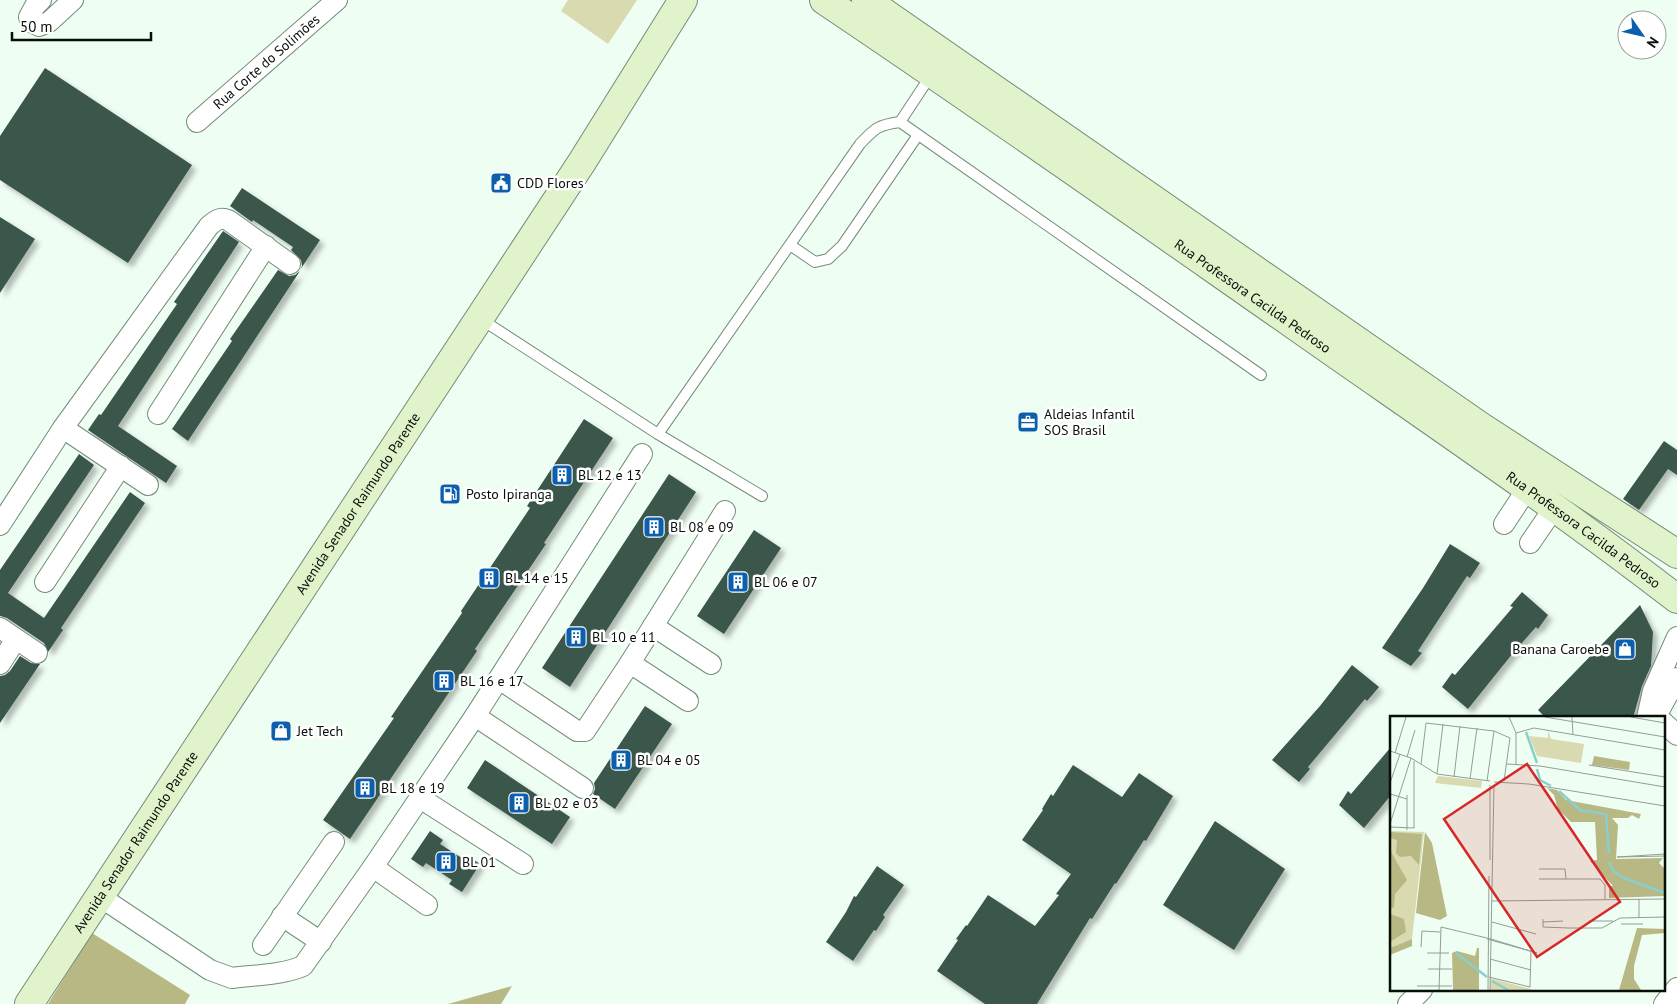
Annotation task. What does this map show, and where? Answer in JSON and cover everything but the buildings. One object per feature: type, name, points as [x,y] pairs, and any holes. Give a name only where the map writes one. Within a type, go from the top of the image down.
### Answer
[{"type":"street","points":[[40,0],[34,6],[29,16],[31,22],[39,26],[49,22],[73,0]]},
{"type":"street","name":"Rua Corte do Solimões","points":[[197,122],[337,0]]},
{"type":"street","name":"Avenida Senador Raimundo Parente","points":[[29,1004],[582,162],[683,0]]},
{"type":"street","name":"Rua Professora Cacilda Pedroso","points":[[824,0],[933,73],[1527,489],[1677,599]]},
{"type":"street","name":"Rua Professora Cacilda Pedroso","points":[[866,0],[1480,426],[1677,554]]},
{"type":"street","points":[[0,525],[63,428],[209,226],[216,220],[223,218],[228,220],[290,264]]},
{"type":"street","points":[[158,414],[266,246]]},
{"type":"street","points":[[63,428],[148,484]]},
{"type":"street","points":[[99,896],[210,970],[225,976],[232,978],[295,970],[303,966],[373,867],[475,716],[642,454]]},
{"type":"street","points":[[45,582],[121,466]]},
{"type":"street","points":[[1504,524],[1527,489]]},
{"type":"street","points":[[1530,543],[1554,508]]},
{"type":"street","points":[[498,679],[577,731],[582,732],[586,730],[725,511]]},
{"type":"street","points":[[653,626],[711,664]]},
{"type":"street","points":[[0,664],[8,634],[37,653]]},
{"type":"street","points":[[1654,716],[1660,673],[1677,637]]},
{"type":"street","points":[[630,663],[688,702]]},
{"type":"street","points":[[1655,716],[1677,678]]},
{"type":"street","points":[[475,716],[583,788]]},
{"type":"street","points":[[1664,725],[1677,735]]},
{"type":"street","points":[[420,798],[523,864]]},
{"type":"street","points":[[263,945],[334,842]]},
{"type":"street","points":[[373,867],[427,905]]},
{"type":"street","points":[[282,916],[321,942]]},
{"type":"street","points":[[1664,1004],[1677,988]]},
{"type":"street","points":[[1408,1004],[1420,992]]},
{"type":"lane","points":[[900,122],[933,73]]},
{"type":"lane","points":[[658,434],[860,144],[882,125],[900,122],[1261,375]]},
{"type":"lane","points":[[790,245],[815,262],[828,259],[842,246],[918,135]]},
{"type":"lane","points":[[478,320],[490,325],[658,434],[762,496]]},
{"type":"green space","points":[[568,0],[637,0],[608,44],[561,11]]},
{"type":"green space","points":[[92,933],[190,995],[185,1004],[48,1004]]},
{"type":"green space","points":[[512,986],[501,1004],[448,1004]]},
{"type":"place","name":"CDD Flores","points":[[501,183]]},
{"type":"place","name":"Aldeias Infantil SOS Brasil","points":[[1028,422]]},
{"type":"place","name":"BL 12 e 13","points":[[562,475]]},
{"type":"place","name":"Posto Ipiranga","points":[[450,494]]},
{"type":"place","name":"BL 08 e 09","points":[[654,527]]},
{"type":"place","name":"BL 14 e 15","points":[[489,578]]},
{"type":"place","name":"BL 06 e 07","points":[[738,582]]},
{"type":"place","name":"BL 10 e 11","points":[[576,637]]},
{"type":"place","name":"Banana Caroebe","points":[[1625,649]]},
{"type":"place","name":"BL 16 e 17","points":[[444,681]]},
{"type":"place","name":"Jet Tech","points":[[281,731]]},
{"type":"place","name":"BL 04 e 05","points":[[621,760]]},
{"type":"place","name":"BL 18 e 19","points":[[365,788]]},
{"type":"place","name":"BL 02 e 03","points":[[519,803]]},
{"type":"place","name":"BL 01","points":[[446,862]]}]
